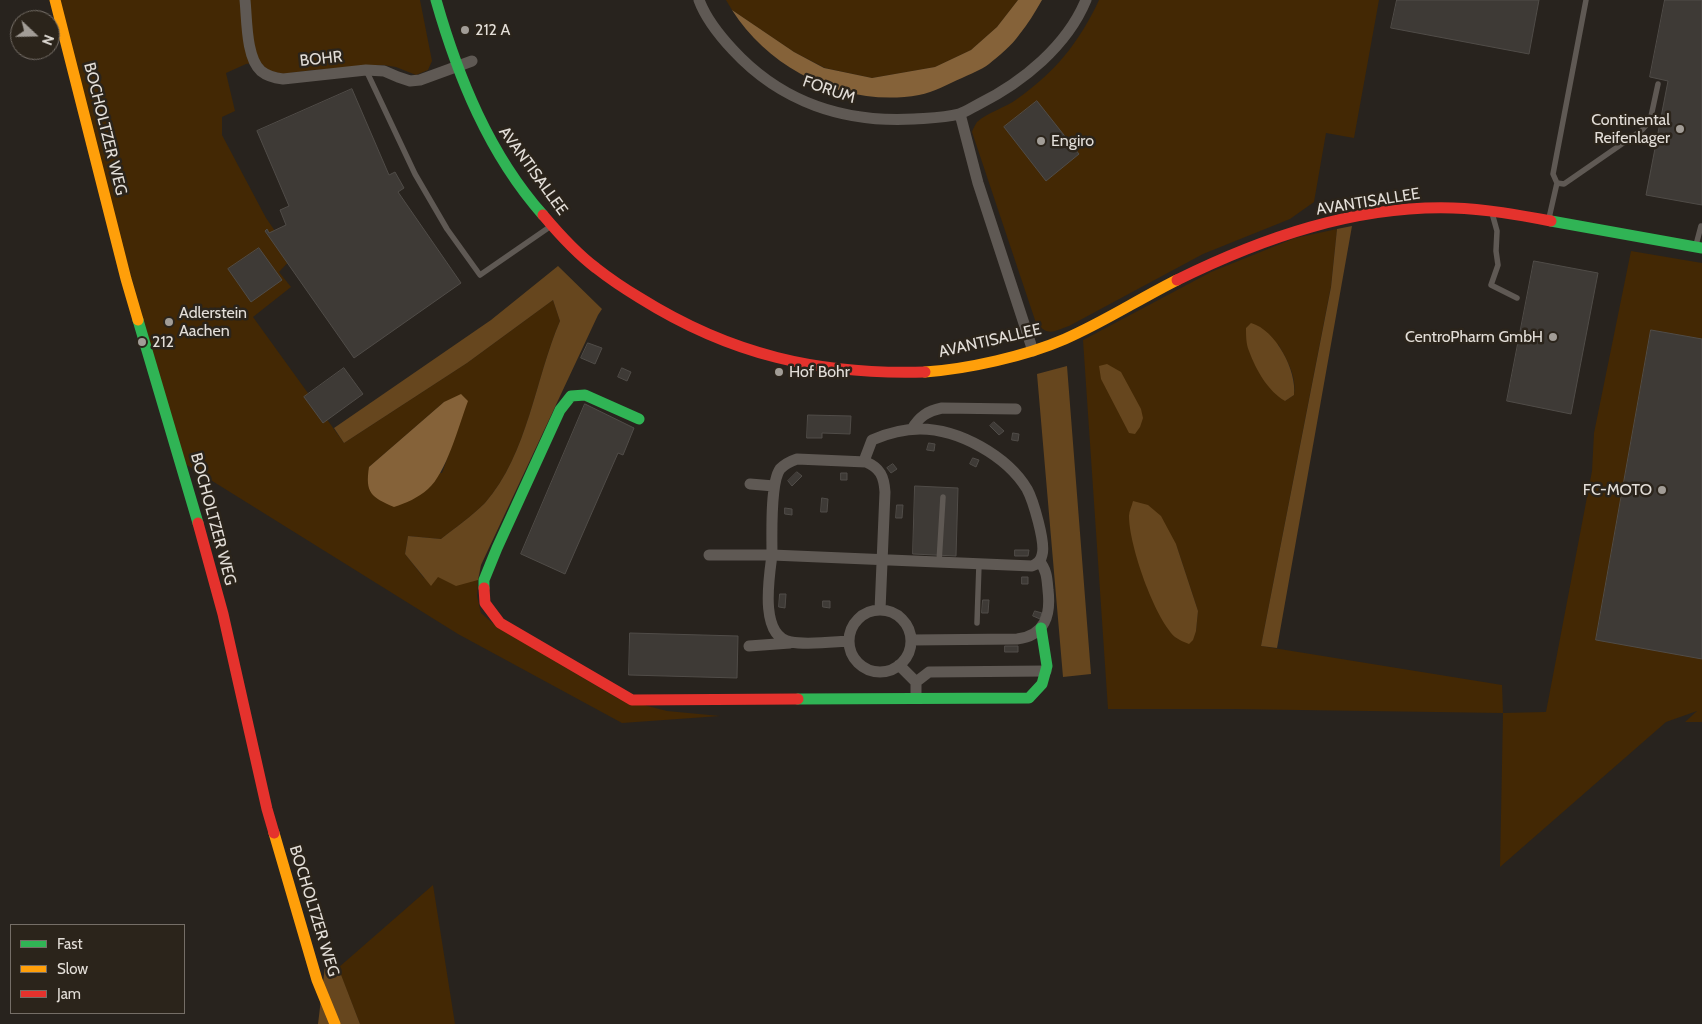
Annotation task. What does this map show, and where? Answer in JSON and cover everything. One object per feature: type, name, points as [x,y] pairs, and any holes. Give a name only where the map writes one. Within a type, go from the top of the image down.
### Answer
[{"type":"street","name":"BOCHOLTZER WEG","points":[[55,0],[126,279],[186,478],[223,614],[267,809],[316,980],[335,1024]]},
{"type":"street","name":"BOHR","points":[[245,0],[251,52],[255,64],[272,77],[282,79],[366,70],[384,71],[398,78],[420,80],[472,61]]},
{"type":"street","name":"AVANTISALLEE","points":[[436,0],[456,68],[486,134],[511,173],[552,226],[594,266],[658,310],[685,325],[782,360],[847,370],[927,372],[968,366],[1033,351],[1073,335],[1240,250],[1282,234],[1333,222],[1396,211],[1450,208],[1492,211],[1699,248]]},
{"type":"street","name":"FORUM","points":[[699,0],[702,10],[723,38],[748,66],[778,88],[811,105],[856,117],[888,121],[960,114],[1001,93],[1037,66],[1066,35],[1086,0]]},
{"type":"street","points":[[960,114],[978,183],[1033,351]]},
{"type":"street","points":[[639,419],[585,395],[571,396],[560,410],[484,580],[485,603],[500,623],[632,700],[734,697],[1029,698],[1042,684],[1047,666],[1040,628]]},
{"type":"street","points":[[912,429],[923,415],[932,410],[942,408],[1016,409]]},
{"type":"street","points":[[709,555],[772,555],[1032,566],[1039,561],[1043,554],[1039,524],[1027,489],[1010,469],[988,450],[971,441],[949,434],[922,429],[885,434],[872,440],[864,461]]},
{"type":"street","points":[[765,645],[771,638],[772,629],[769,615],[774,486],[780,469],[797,459],[864,461],[881,471],[885,481],[880,610]]},
{"type":"street","points":[[750,484],[774,486]]},
{"type":"street","points":[[911,640],[1017,639],[1023,638],[1040,628],[1050,606],[1047,575],[1039,561]]},
{"type":"street","points":[[880,610],[892,612],[902,619],[908,629],[911,640],[908,652],[902,663],[892,669],[880,672],[868,670],[858,663],[851,653],[849,641],[851,629],[858,619],[868,612],[880,610]]},
{"type":"street","points":[[772,629],[780,638],[791,642]]},
{"type":"street","points":[[749,646],[791,642],[849,641]]},
{"type":"street","points":[[899,665],[916,682],[916,698]]},
{"type":"street","points":[[916,682],[929,672],[1046,671]]},
{"type":"lane","points":[[1548,220],[1557,183],[1553,174],[1586,0]]},
{"type":"lane","points":[[366,70],[414,174],[448,229],[480,275],[552,226]]},
{"type":"lane","points":[[1557,183],[1564,184],[1642,130],[1650,121],[1658,84]]},
{"type":"lane","points":[[1492,211],[1497,231],[1496,251],[1498,265],[1491,285],[1517,298]]},
{"type":"lane","points":[[1699,248],[1700,226]]},
{"type":"lane","points":[[939,562],[942,497]]},
{"type":"lane","points":[[977,623],[979,564]]},
{"type":"shaded area","points":[[52,0],[420,0],[432,61],[428,70],[416,75],[396,67],[383,65],[283,74],[267,70],[260,62],[246,64],[226,73],[235,111],[222,117],[222,135],[266,218],[293,257],[279,272],[291,287],[253,317],[344,443],[467,363],[553,300],[560,321],[551,343],[521,439],[500,483],[480,508],[441,539],[408,536],[405,554],[424,578],[438,576],[478,580],[477,596],[481,613],[497,627],[617,698],[667,711],[720,716],[622,723],[458,634],[185,464],[60,28],[60,10],[55,10]],"holes":[[[444,402],[453,442],[442,473],[369,467]]]},
{"type":"shaded area","points":[[726,0],[1018,0],[997,27],[971,50],[935,67],[872,78],[825,68],[794,52],[732,10]]},
{"type":"shaded area","points":[[1018,0],[1042,0],[1016,39],[989,64],[976,72],[930,92],[892,98],[865,96],[838,90],[813,80],[789,67],[748,32],[732,10],[794,52],[824,68],[872,78],[935,67],[971,50],[997,27]]},
{"type":"shaded area","points":[[1099,0],[1379,0],[1354,138],[1326,133],[1314,202],[1290,219],[1203,254],[1069,326],[1052,332],[1045,330],[1036,323],[972,132],[977,122],[1031,89],[1065,56],[1083,30]]},
{"type":"shaded area","points":[[1352,226],[1277,648],[1261,646],[1331,287],[1337,229]]},
{"type":"shaded area","points":[[1337,229],[1331,286],[1261,646],[1502,685],[1503,713],[1108,709],[1083,340],[1211,272],[1295,238]],"holes":[[[1278,344],[1290,368],[1295,388],[1294,395],[1285,401]],[[1176,544],[1198,611],[1196,631]]]},
{"type":"shaded area","points":[[1631,251],[1702,263],[1702,722],[1685,722],[1697,711],[1666,722],[1500,867],[1503,713],[1546,712],[1592,471],[1594,433]]},
{"type":"shaded area","points":[[558,266],[602,309],[481,565],[478,580],[456,586],[438,577],[431,586],[405,554],[408,536],[441,539],[480,508],[500,483],[521,439],[551,343],[560,321],[553,300],[467,363],[344,443],[334,428],[491,320]]},
{"type":"shaded area","points":[[1251,323],[1269,334],[1283,353],[1288,364],[1294,385],[1294,395],[1285,401],[1268,386],[1252,358],[1247,345],[1246,334],[1246,328]]},
{"type":"shaded area","points":[[1107,364],[1121,372],[1141,409],[1143,418],[1135,434],[1129,433],[1101,379],[1099,366]]},
{"type":"shaded area","points":[[1067,366],[1091,674],[1063,677],[1037,374]]},
{"type":"shaded area","points":[[461,394],[468,401],[446,461],[435,482],[420,495],[394,507],[375,497],[371,493],[368,483],[369,467],[444,402]]},
{"type":"shaded area","points":[[1133,501],[1148,505],[1161,516],[1176,544],[1198,611],[1196,631],[1193,640],[1189,644],[1175,637],[1159,614],[1151,598],[1138,562],[1130,529],[1129,514]]},
{"type":"shaded area","points":[[433,885],[455,1024],[360,1024],[338,968]]},
{"type":"shaded area","points":[[328,941],[360,1024],[318,1024]]},
{"type":"building","points":[[1397,0],[1539,0],[1529,54],[1391,28]]},
{"type":"building","name":"Continental Reifenlager","points":[[1665,0],[1702,0],[1702,205],[1646,195],[1668,81],[1650,77]]},
{"type":"building","points":[[352,89],[389,175],[395,172],[404,188],[398,192],[461,283],[354,358],[265,231],[267,229],[269,233],[286,225],[280,210],[289,206],[257,131]]},
{"type":"building","name":"Engiro","points":[[1037,101],[1079,154],[1046,181],[1004,127]]},
{"type":"building","points":[[259,248],[282,280],[251,302],[228,269]]},
{"type":"building","name":"CentroPharm GmbH","points":[[1534,261],[1598,273],[1571,414],[1507,401]]},
{"type":"building","name":"FC-MOTO","points":[[1651,330],[1702,339],[1702,659],[1596,640]]},
{"type":"building","points":[[588,343],[602,348],[595,364],[581,358]]},
{"type":"building","points":[[344,368],[363,394],[323,423],[304,397]]},
{"type":"building","points":[[622,368],[631,372],[627,381],[618,377]]},
{"type":"building","points":[[585,404],[634,428],[623,455],[618,453],[565,574],[521,554]]},
{"type":"building","points":[[808,415],[851,416],[850,434],[822,433],[822,438],[807,438]]},
{"type":"building","points":[[994,422],[1004,431],[999,435],[990,426]]},
{"type":"building","points":[[1013,433],[1019,434],[1018,441],[1012,440]]},
{"type":"building","points":[[929,443],[935,444],[934,451],[927,450]]},
{"type":"building","points":[[973,458],[979,460],[976,467],[970,464]]},
{"type":"building","points":[[893,464],[897,469],[891,473],[887,468]]},
{"type":"building","points":[[797,472],[802,476],[792,486],[788,481]]},
{"type":"building","points":[[841,473],[847,473],[847,480],[841,480]]},
{"type":"building","points":[[915,486],[958,488],[956,556],[913,554]]},
{"type":"building","points":[[822,498],[828,499],[827,512],[821,512]]},
{"type":"building","points":[[897,505],[903,505],[902,518],[896,518]]},
{"type":"building","points":[[785,508],[792,509],[792,515],[785,514]]},
{"type":"building","points":[[1015,550],[1029,550],[1028,556],[1015,556]]},
{"type":"building","points":[[1022,577],[1028,577],[1028,584],[1022,584]]},
{"type":"building","points":[[780,594],[786,594],[785,608],[779,607]]},
{"type":"building","points":[[983,600],[989,600],[988,613],[982,613]]},
{"type":"building","points":[[823,601],[830,601],[830,608],[823,607]]},
{"type":"building","points":[[1035,611],[1042,613],[1040,619],[1033,616]]},
{"type":"building","points":[[630,633],[738,636],[737,678],[629,675]]},
{"type":"building","points":[[1005,646],[1018,646],[1018,652],[1005,652]]},
{"type":"traffic: fast","points":[[436,0],[454,58],[477,114],[507,166],[543,215]]},
{"type":"traffic: fast","points":[[1551,221],[1702,248]]},
{"type":"traffic: fast","points":[[138,320],[198,523]]},
{"type":"traffic: fast","points":[[484,588],[484,580],[497,548],[560,410],[571,396],[585,395],[639,419]]},
{"type":"traffic: fast","points":[[798,699],[1029,698],[1042,684],[1047,666],[1041,628]]},
{"type":"traffic: slow","points":[[55,0],[138,320]]},
{"type":"traffic: slow","points":[[925,372],[996,361],[1050,345],[1094,325],[1177,280]]},
{"type":"traffic: slow","points":[[274,833],[317,980],[335,1024]]},
{"type":"traffic: jam","points":[[1177,280],[1276,238],[1345,218],[1381,212],[1453,208],[1551,221]]},
{"type":"traffic: jam","points":[[543,215],[575,250],[607,276],[634,295],[674,318],[708,334],[777,358],[812,365],[849,370],[925,372]]},
{"type":"traffic: jam","points":[[198,523],[223,614],[274,833]]},
{"type":"traffic: jam","points":[[484,588],[485,603],[500,623],[632,700],[798,699]]},
{"type":"place","name":"212 A","points":[[465,30]]},
{"type":"place","name":"Continental Reifenlager","points":[[1680,129]]},
{"type":"place","name":"Engiro","points":[[1041,141]]},
{"type":"place","name":"Adlerstein Aachen","points":[[169,322]]},
{"type":"place","name":"CentroPharm GmbH","points":[[1553,337]]},
{"type":"place","name":"212","points":[[142,342]]},
{"type":"place","name":"Hof Bohr","points":[[779,372]]},
{"type":"place","name":"FC-MOTO","points":[[1662,490]]}]
